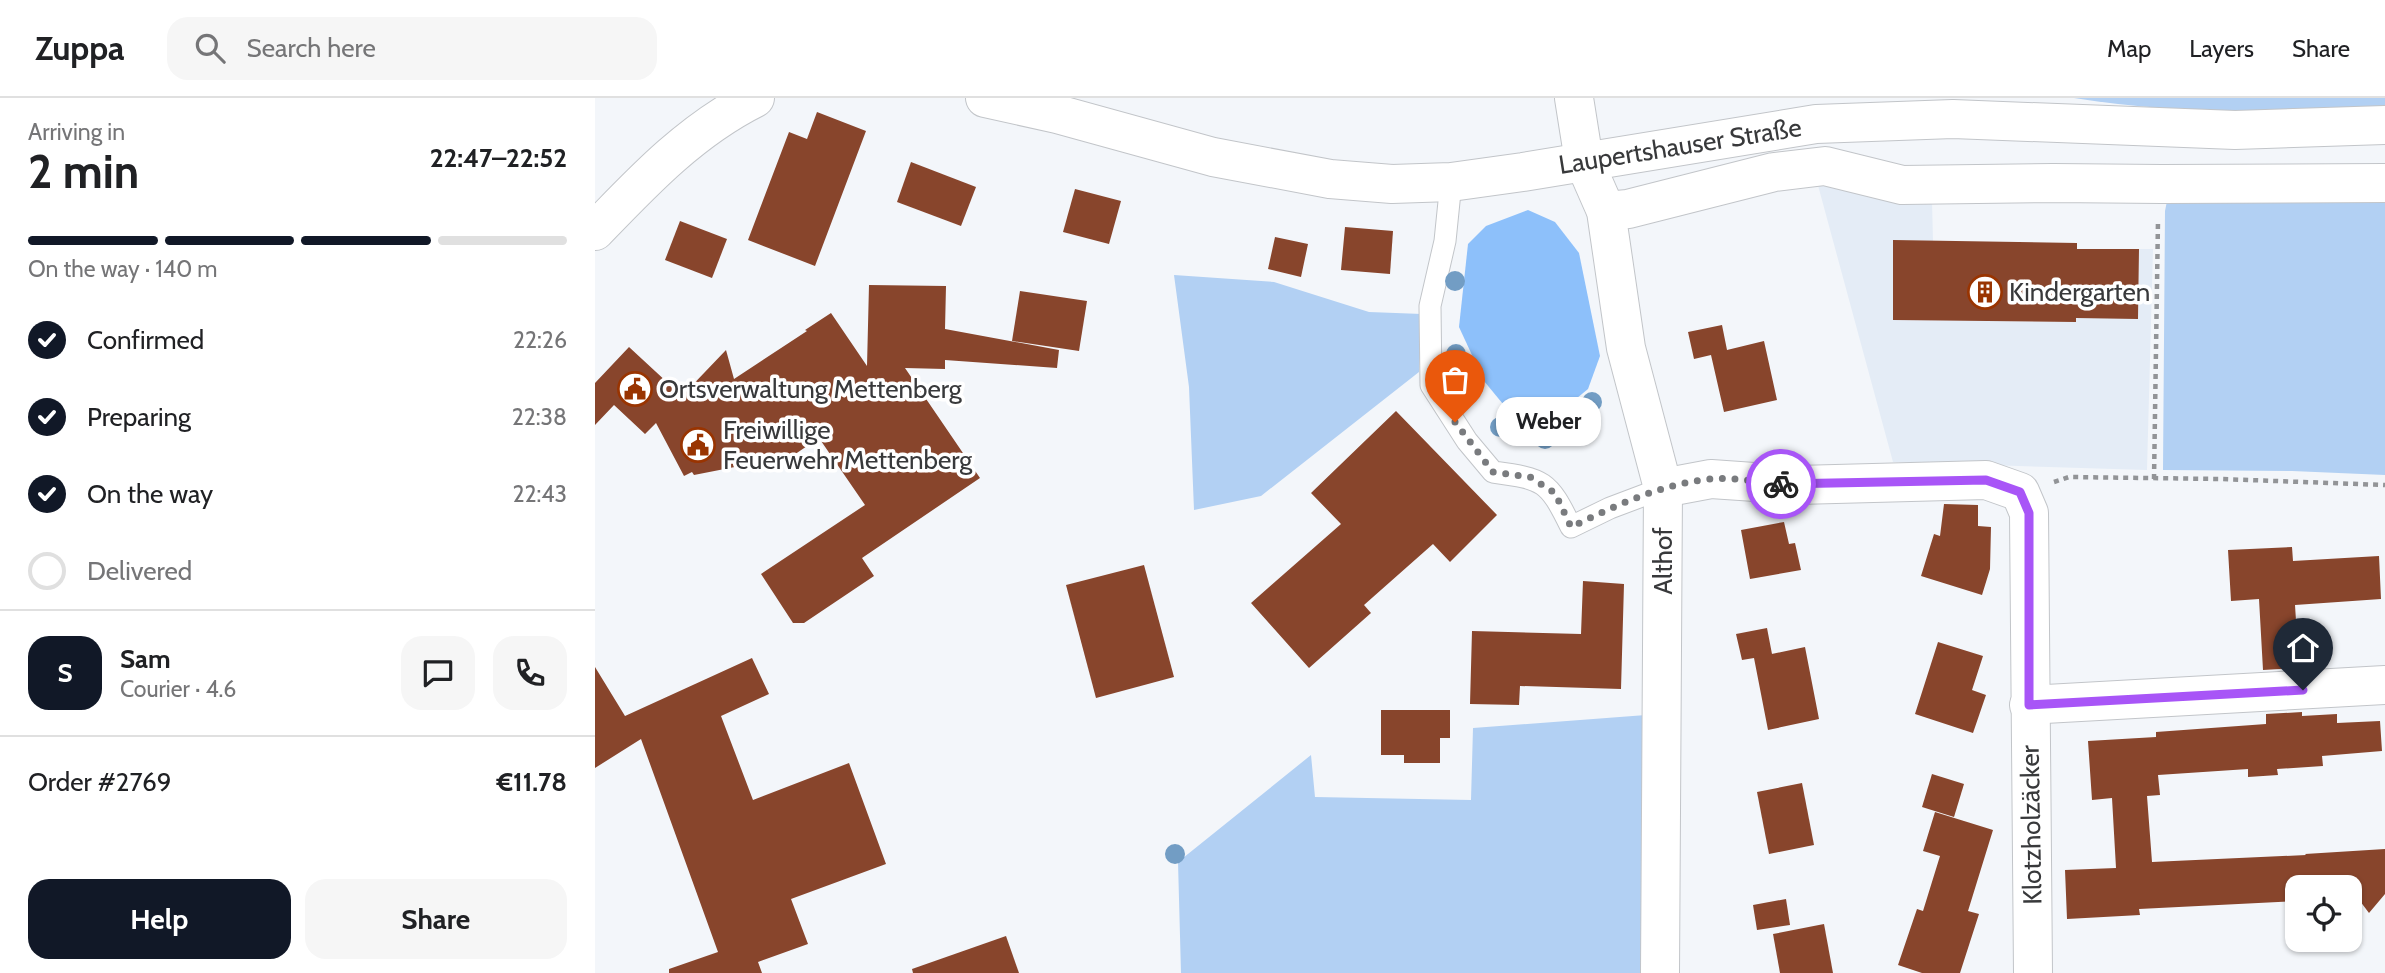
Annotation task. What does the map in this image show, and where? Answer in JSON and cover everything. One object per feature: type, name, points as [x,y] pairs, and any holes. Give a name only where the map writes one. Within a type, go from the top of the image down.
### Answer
[{"type":"street","points":[[595,232],[657,166],[704,130],[755,98]]},
{"type":"street","name":"Laupertshauser Straße","points":[[985,98],[1213,156],[1330,179],[1392,184],[1451,182],[1816,124],[1956,108],[2235,130],[2385,125]]},
{"type":"street","name":"Althof","points":[[1574,98],[1584,160],[1606,211],[1626,348],[1663,488],[1660,973]]},
{"type":"street","points":[[1606,211],[1627,209],[1774,172],[1825,166],[1902,186],[2385,183]]},
{"type":"street","points":[[1663,488],[1711,479],[1798,485],[1986,480],[2020,492]]},
{"type":"street","name":"Klotzholzäcker","points":[[2020,492],[2029,513],[2033,973]]},
{"type":"street","points":[[2029,705],[2385,685]]},
{"type":"lane","points":[[1451,182],[1445,241],[1430,306],[1431,385],[1468,441],[1493,472],[1530,477],[1555,493],[1571,527],[1610,508],[1663,488]]},
{"type":"path","points":[[2154,479],[2158,218],[2162,184]]},
{"type":"path","points":[[2020,492],[2069,477],[2385,485]]},
{"type":"shaded area","points":[[2074,98],[2385,98],[2385,107],[2268,111],[2190,110]]},
{"type":"shaded area","points":[[1816,178],[1932,201],[1933,241],[1893,240],[1893,320],[2075,322],[2076,277],[2138,319],[2139,249],[2153,249],[2147,470],[1893,462]]},
{"type":"shaded area","points":[[2385,191],[2385,475],[2163,470],[2165,211],[2168,196]]},
{"type":"shaded area","points":[[1528,210],[1555,222],[1579,253],[1600,356],[1588,389],[1543,426],[1512,415],[1484,381],[1459,327],[1468,244],[1486,226]]},
{"type":"shaded area","points":[[1174,275],[1274,282],[1369,312],[1422,314],[1419,372],[1261,496],[1194,510],[1189,387]]},
{"type":"shaded area","points":[[1646,715],[1646,973],[1181,973],[1178,862],[1311,755],[1315,797],[1471,800],[1473,728]]},
{"type":"building","points":[[817,112],[866,131],[815,266],[748,240],[789,132],[807,139]]},
{"type":"building","points":[[911,162],[976,187],[961,226],[897,202]]},
{"type":"building","points":[[1075,189],[1121,201],[1109,244],[1063,232]]},
{"type":"building","points":[[680,221],[727,239],[712,278],[665,260]]},
{"type":"building","points":[[1345,227],[1393,231],[1390,274],[1341,270]]},
{"type":"building","points":[[1275,237],[1308,244],[1301,277],[1268,269]]},
{"type":"building","name":"Kindergarten","points":[[1893,240],[2077,243],[2077,249],[2139,249],[2138,319],[2076,318],[2076,322],[1893,320]]},
{"type":"building","points":[[869,285],[946,286],[945,329],[1059,350],[1057,368],[945,360],[945,369],[905,368],[980,478],[862,558],[874,576],[804,623],[793,623],[761,574],[865,505],[819,438],[776,467],[771,460],[694,475],[692,472],[684,476],[656,423],[645,434],[614,405],[595,425],[595,383],[629,347],[682,396],[726,350],[734,379],[831,313],[867,366]]},
{"type":"building","points":[[1020,291],[1087,301],[1079,351],[1012,341]]},
{"type":"building","points":[[1722,325],[1727,350],[1764,341],[1777,400],[1724,412],[1711,355],[1694,359],[1688,332]]},
{"type":"building","points":[[1396,411],[1497,515],[1450,562],[1433,544],[1364,605],[1371,613],[1309,668],[1251,603],[1341,524],[1311,493]]},
{"type":"building","points":[[1944,504],[1978,505],[1978,526],[1991,527],[1990,569],[1982,595],[1921,576],[1934,534],[1940,536]]},
{"type":"building","points":[[1784,522],[1789,544],[1795,543],[1801,570],[1750,579],[1741,530]]},
{"type":"building","points":[[2292,547],[2293,561],[2379,556],[2381,599],[2295,605],[2299,668],[2263,670],[2259,599],[2231,601],[2228,550]]},
{"type":"building","points":[[1144,565],[1174,677],[1096,698],[1066,585]]},
{"type":"building","points":[[1583,581],[1624,584],[1621,689],[1520,686],[1519,705],[1470,704],[1472,631],[1581,634]]},
{"type":"building","points":[[1767,628],[1772,654],[1805,647],[1819,719],[1768,730],[1754,658],[1742,660],[1736,634]]},
{"type":"building","points":[[1938,642],[1983,656],[1972,690],[1986,695],[1973,733],[1915,714]]},
{"type":"building","points":[[752,658],[769,694],[721,716],[753,800],[849,763],[886,864],[791,899],[808,944],[758,962],[762,973],[669,973],[669,969],[718,952],[641,739],[595,768],[595,667],[625,716]]},
{"type":"building","points":[[1381,710],[1450,710],[1450,738],[1440,738],[1440,763],[1404,763],[1404,755],[1381,755]]},
{"type":"building","points":[[2266,714],[2337,714],[2337,723],[2380,721],[2382,751],[2322,756],[2323,766],[2277,769],[2278,775],[2248,777],[2248,769],[2158,775],[2160,795],[2147,796],[2152,862],[2385,849],[2385,894],[2369,913],[2362,904],[2362,875],[2285,875],[2285,902],[2139,909],[2140,915],[2067,919],[2065,870],[2116,868],[2112,798],[2092,800],[2088,741],[2156,737],[2156,732],[2266,724]]},
{"type":"building","points":[[1932,774],[1964,784],[1954,817],[1922,807]]},
{"type":"building","points":[[1802,783],[1814,845],[1769,854],[1757,792]]},
{"type":"building","points":[[1935,812],[1993,830],[1968,911],[1979,914],[1960,973],[1922,973],[1898,965],[1917,909],[1923,911],[1940,856],[1923,851]]},
{"type":"building","points":[[1786,899],[1790,925],[1757,930],[1753,905]]},
{"type":"building","points":[[1824,924],[1833,973],[1780,973],[1773,934]]},
{"type":"building","points":[[1006,936],[1019,973],[913,973],[912,969]]},
{"type":"way so far","points":[[1455,422],[1493,472],[1530,477],[1555,493],[1571,527],[1610,508],[1663,488],[1711,479],[1781,484]]},
{"type":"place","name":"Kindergarten","points":[[1985,292]]},
{"type":"place","name":"Ortsverwaltung Mettenberg","points":[[635,389]]},
{"type":"place","name":"Weber","points":[[1455,422]]},
{"type":"place","name":"Freiwillige Feuerwehr Mettenberg","points":[[698,445]]},
{"type":"route","points":[[1781,484],[1986,480],[2020,492],[2029,513],[2029,705],[2303,690]]}]
